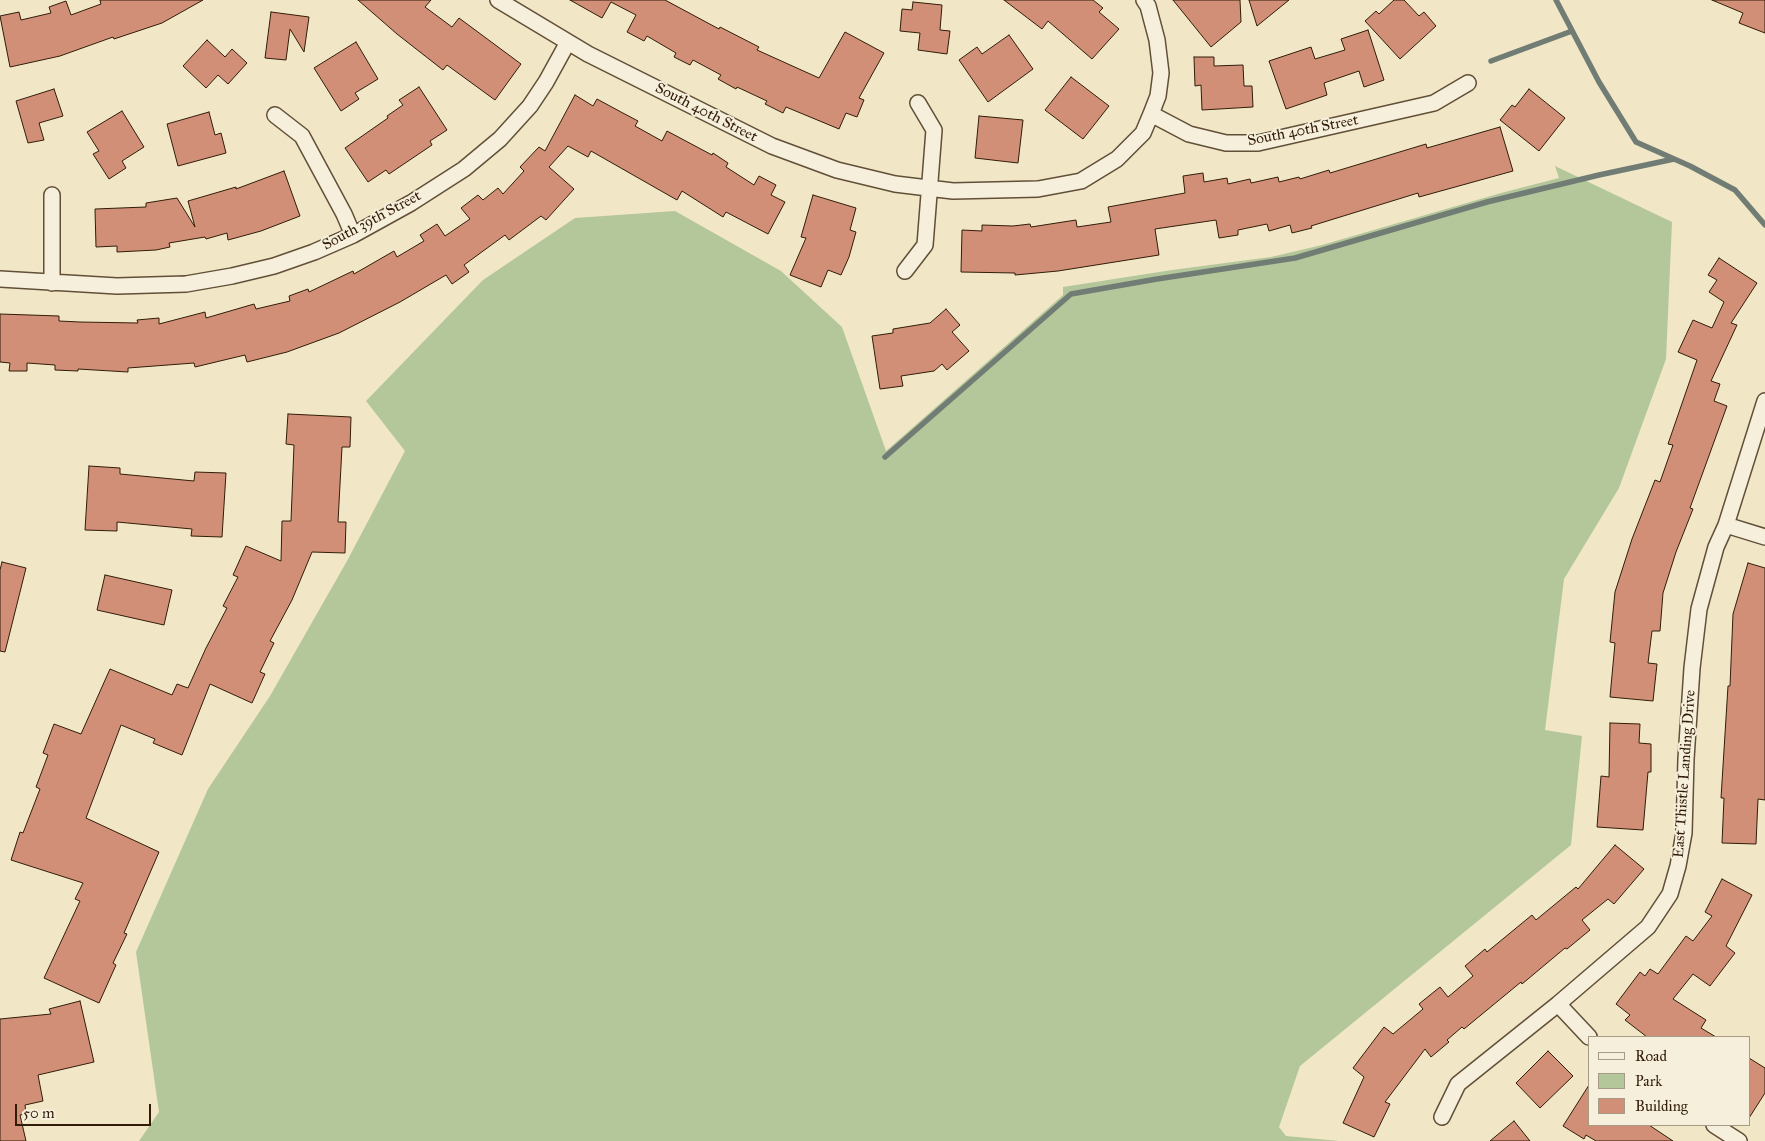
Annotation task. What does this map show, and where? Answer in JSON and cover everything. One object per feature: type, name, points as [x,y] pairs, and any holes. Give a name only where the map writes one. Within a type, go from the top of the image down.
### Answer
[{"type":"street","name":"South 40th Street","points":[[498,0],[588,54],[772,146],[837,170],[895,184],[953,191],[1038,189],[1081,181],[1117,159],[1143,133],[1151,114],[1189,134],[1226,143],[1258,143],[1434,103],[1468,83]]},
{"type":"street","points":[[1144,0],[1148,6],[1157,40],[1160,74],[1158,96],[1151,114]]},
{"type":"street","name":"South 39th Street","points":[[0,280],[117,286],[186,284],[274,266],[353,235],[411,203],[464,169],[500,139],[530,106],[546,82],[568,42]]},
{"type":"street","points":[[905,271],[925,245],[934,130],[918,102]]},
{"type":"street","points":[[275,115],[302,136],[344,214],[353,235]]},
{"type":"street","points":[[52,195],[52,282]]},
{"type":"street","name":"East Thistle Landing Drive","points":[[1442,1117],[1458,1084],[1558,1004],[1648,927],[1670,894],[1678,866],[1684,832],[1686,759],[1692,668],[1699,609],[1716,547],[1726,525],[1765,401]]},
{"type":"street","points":[[1726,525],[1765,537]]},
{"type":"street","points":[[1558,1004],[1588,1036]]},
{"type":"street","points":[[1716,1126],[1739,1141]]},
{"type":"green space","points":[[1555,166],[1672,222],[1666,359],[1619,488],[1564,579],[1545,730],[1582,736],[1571,845],[1300,1066],[1279,1127],[1286,1136],[1339,1141],[139,1141],[159,1112],[136,952],[208,789],[270,696],[347,561],[405,451],[366,401],[483,280],[575,218],[675,211],[781,271],[842,327],[886,451],[1063,295],[1063,287],[1271,257],[1322,245],[1559,178]]},
{"type":"building","points":[[100,0],[203,0],[162,23],[114,39],[113,37],[60,56],[10,67],[0,16],[19,12],[21,20],[51,13],[49,7],[66,1],[71,15],[101,4]]},
{"type":"building","points":[[358,0],[431,0],[425,7],[452,27],[459,18],[521,64],[495,100],[447,65],[443,70]]},
{"type":"building","points":[[570,0],[665,0],[719,29],[720,27],[759,47],[757,50],[819,78],[845,32],[884,53],[859,98],[864,100],[857,117],[846,113],[839,129],[786,107],[783,113],[765,104],[767,101],[737,87],[736,89],[718,79],[721,75],[693,60],[690,65],[674,57],[676,53],[647,36],[644,41],[627,32],[636,15],[611,2],[602,18]]},
{"type":"building","points":[[1004,0],[1093,0],[1103,8],[1099,12],[1119,29],[1092,59],[1048,21],[1042,29]]},
{"type":"building","points":[[1173,0],[1240,0],[1241,22],[1211,47]]},
{"type":"building","points":[[1249,0],[1289,0],[1257,26]]},
{"type":"building","points":[[1394,0],[1404,0],[1419,16],[1424,12],[1436,26],[1400,59],[1365,21],[1376,11],[1379,14]]},
{"type":"building","points":[[1712,0],[1765,0],[1765,33],[1739,23],[1743,13]]},
{"type":"building","points":[[913,2],[942,5],[940,30],[950,31],[947,54],[918,50],[920,33],[900,31],[902,9],[912,10]]},
{"type":"building","points":[[271,12],[309,17],[304,52],[290,29],[286,60],[265,58]]},
{"type":"building","points":[[1368,30],[1384,80],[1364,87],[1359,71],[1324,83],[1327,95],[1286,109],[1269,61],[1311,47],[1315,59],[1345,50],[1341,39]]},
{"type":"building","points":[[1009,35],[1033,69],[988,102],[959,60],[977,47],[982,54]]},
{"type":"building","points":[[207,40],[225,57],[232,49],[247,63],[228,84],[218,75],[206,88],[183,66]]},
{"type":"building","points":[[356,42],[378,79],[355,93],[359,99],[341,111],[314,68]]},
{"type":"building","points":[[1194,57],[1214,57],[1214,66],[1243,65],[1244,86],[1252,86],[1253,107],[1202,110],[1201,85],[1195,86]]},
{"type":"building","points":[[1071,77],[1109,106],[1083,139],[1045,110]]},
{"type":"building","points":[[419,87],[447,130],[430,141],[432,145],[389,174],[386,170],[368,182],[345,148],[388,118],[387,116],[403,105],[399,100]]},
{"type":"building","points":[[54,89],[63,116],[39,123],[44,140],[28,143],[16,101]]},
{"type":"building","points":[[1529,89],[1565,118],[1539,151],[1500,120],[1512,105],[1515,107]]},
{"type":"building","points":[[575,95],[593,106],[597,99],[638,121],[635,126],[662,141],[667,131],[712,155],[713,153],[728,163],[726,167],[754,185],[759,176],[776,185],[771,195],[785,202],[768,234],[726,212],[723,217],[682,191],[677,200],[591,151],[588,157],[568,146],[549,167],[574,189],[546,220],[541,216],[509,240],[505,235],[464,265],[469,272],[452,284],[446,275],[400,302],[339,333],[287,352],[247,362],[245,355],[195,367],[194,363],[128,368],[128,372],[78,369],[78,371],[55,370],[55,365],[27,363],[27,371],[9,371],[10,363],[0,362],[0,314],[59,316],[59,321],[80,322],[138,323],[137,320],[159,318],[159,324],[205,312],[206,318],[254,304],[256,309],[290,301],[289,296],[308,289],[309,292],[353,271],[354,274],[394,251],[397,257],[424,241],[420,235],[437,224],[445,236],[470,219],[461,208],[478,195],[483,200],[498,188],[503,194],[524,171],[520,167],[539,147],[545,151]]},
{"type":"building","points":[[122,111],[144,147],[122,161],[126,168],[109,179],[93,154],[99,151],[87,132]]},
{"type":"building","points":[[209,112],[215,135],[221,133],[226,153],[178,166],[167,124]]},
{"type":"building","points":[[979,116],[1023,120],[1018,163],[975,158]]},
{"type":"building","points":[[1500,127],[1513,171],[1419,197],[1418,193],[1311,226],[1312,228],[1292,233],[1290,225],[1269,231],[1267,224],[1238,230],[1238,235],[1219,238],[1216,220],[1155,229],[1159,255],[1058,271],[1015,275],[1015,273],[961,272],[962,230],[982,231],[982,225],[1013,226],[1030,224],[1031,227],[1076,220],[1077,227],[1111,222],[1108,207],[1185,193],[1183,176],[1203,173],[1204,182],[1227,178],[1228,184],[1250,179],[1251,183],[1278,177],[1279,182],[1299,177],[1300,179],[1329,170],[1330,173],[1426,144],[1427,148]]},
{"type":"building","points":[[284,171],[300,216],[261,231],[228,240],[227,233],[206,239],[205,237],[169,243],[170,247],[156,250],[117,252],[117,246],[96,247],[95,209],[146,207],[146,203],[177,198],[195,227],[188,201],[236,187],[236,189]]},
{"type":"building","points":[[813,195],[856,208],[850,230],[856,232],[849,257],[841,275],[828,270],[821,287],[790,275],[806,238],[801,237]]},
{"type":"building","points":[[1719,258],[1757,283],[1731,323],[1737,325],[1711,381],[1720,384],[1714,401],[1727,406],[1690,508],[1693,509],[1676,552],[1663,593],[1660,631],[1652,631],[1648,663],[1657,664],[1653,701],[1610,697],[1615,643],[1610,642],[1615,592],[1632,539],[1655,480],[1660,482],[1673,445],[1668,444],[1697,360],[1678,352],[1693,320],[1712,328],[1724,302],[1709,292],[1717,280],[1708,275]]},
{"type":"building","points":[[946,309],[960,325],[952,332],[969,351],[947,370],[942,364],[934,371],[901,376],[903,386],[880,389],[872,336],[893,333],[893,329],[930,323]]},
{"type":"building","points":[[288,414],[351,417],[350,447],[342,447],[338,522],[346,522],[345,553],[312,552],[292,600],[270,641],[274,643],[260,672],[265,674],[252,703],[210,684],[182,755],[153,743],[155,739],[121,725],[86,818],[159,852],[124,933],[127,934],[113,963],[116,965],[99,1003],[44,978],[80,901],[75,899],[83,883],[11,860],[20,832],[23,833],[40,789],[36,787],[48,755],[43,753],[54,724],[81,734],[110,669],[172,695],[177,684],[188,688],[227,608],[223,606],[238,577],[233,575],[246,546],[281,561],[282,521],[291,521],[294,445],[286,444]]},
{"type":"building","points":[[89,466],[120,468],[120,474],[194,481],[195,472],[226,473],[222,537],[191,536],[192,529],[117,522],[117,531],[85,530]]},
{"type":"building","points":[[2,562],[26,568],[5,652],[0,651],[0,570]]},
{"type":"building","points":[[1748,563],[1765,568],[1765,800],[1758,799],[1756,844],[1722,843],[1724,798],[1721,798],[1728,686],[1730,686],[1733,614]]},
{"type":"building","points":[[105,575],[172,590],[164,625],[97,610]]},
{"type":"building","points":[[1610,723],[1640,724],[1639,743],[1651,744],[1651,772],[1648,772],[1643,830],[1597,827],[1601,776],[1609,777]]},
{"type":"building","points":[[1615,845],[1644,869],[1614,904],[1608,899],[1582,920],[1590,930],[1522,984],[1521,982],[1464,1029],[1462,1027],[1447,1040],[1449,1042],[1431,1057],[1425,1049],[1385,1102],[1390,1104],[1374,1137],[1343,1123],[1364,1077],[1353,1068],[1384,1027],[1393,1034],[1423,1009],[1419,1004],[1440,987],[1448,997],[1473,976],[1465,966],[1485,949],[1487,952],[1532,915],[1536,920],[1576,887],[1578,889]]},
{"type":"building","points":[[1722,879],[1752,895],[1726,946],[1735,953],[1710,986],[1693,974],[1673,999],[1706,1020],[1701,1028],[1714,1036],[1646,1036],[1625,1020],[1630,1015],[1616,1004],[1640,972],[1645,976],[1650,969],[1658,974],[1686,936],[1693,941],[1712,916],[1705,912]]},
{"type":"building","points":[[80,1001],[94,1062],[38,1075],[43,1101],[25,1105],[26,1114],[20,1115],[26,1141],[0,1141],[0,1019],[51,1014],[49,1009]]},
{"type":"building","points":[[1548,1051],[1573,1076],[1540,1108],[1516,1083]]},
{"type":"building","points":[[1750,1059],[1765,1068],[1765,1093],[1750,1116]]},
{"type":"building","points":[[1588,1087],[1588,1126],[1650,1126],[1673,1141],[1596,1141],[1586,1135],[1584,1139],[1563,1126]]},
{"type":"building","points":[[1514,1121],[1530,1141],[1490,1141]]},
{"type":"waterway","points":[[1556,0],[1599,82],[1636,142],[1690,166],[1735,190],[1765,225]]},
{"type":"waterway","points":[[1491,61],[1572,31]]},
{"type":"waterway","points":[[885,457],[1071,294],[1295,258],[1487,202],[1674,159]]}]
